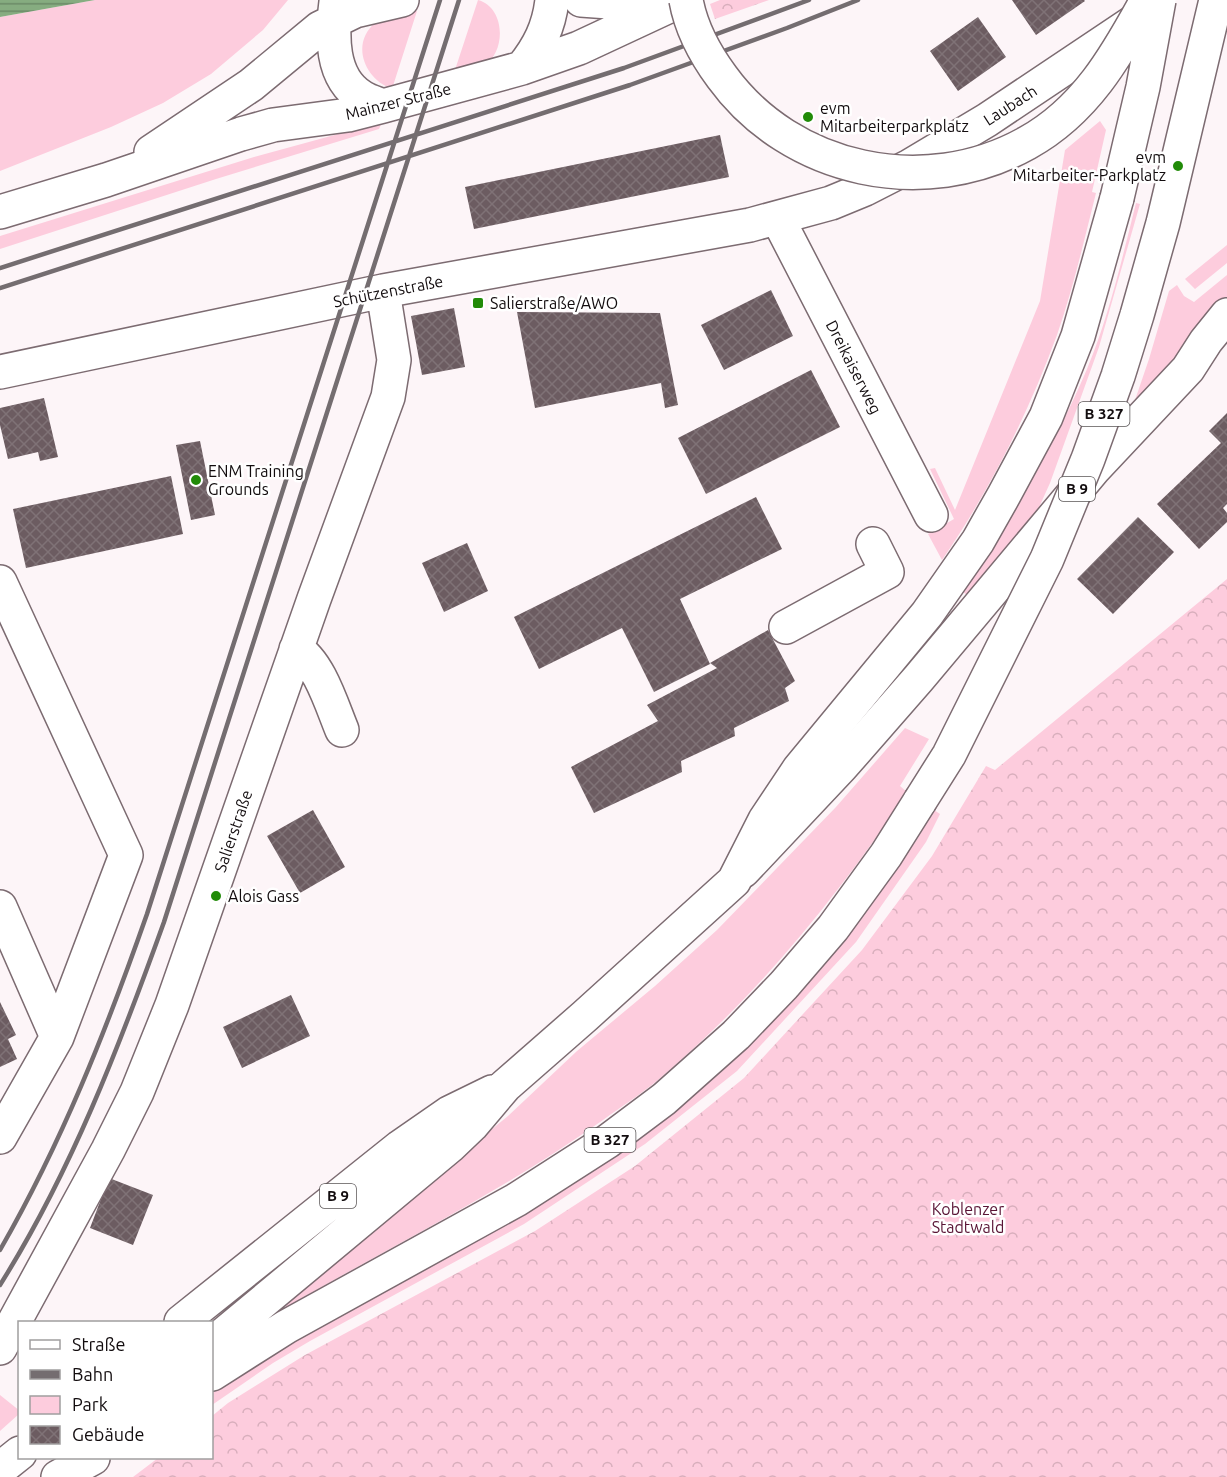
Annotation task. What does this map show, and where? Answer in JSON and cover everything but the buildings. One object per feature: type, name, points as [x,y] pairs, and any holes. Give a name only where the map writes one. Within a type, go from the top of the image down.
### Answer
[{"type":"main road","name":"Mainzer Straße","points":[[106,180],[221,106],[266,73],[320,28],[336,10],[355,11],[398,0]]},
{"type":"main road","points":[[522,68],[536,51],[543,37],[549,23],[552,0]]},
{"type":"main road","points":[[581,0],[609,2],[635,0]]},
{"type":"main road","points":[[684,0],[694,29],[714,67],[731,90],[768,124],[799,145],[841,162],[869,169],[912,173],[955,170],[978,164],[1027,143],[1048,130],[1094,88],[1147,0]]},
{"type":"main road","name":"Mainzer Straße","points":[[0,212],[263,128],[348,115],[522,68],[579,48],[684,0]]},
{"type":"main road","name":"B 327","points":[[734,881],[765,820],[799,769],[927,614],[978,541],[1046,417],[1078,336],[1117,198],[1143,87],[1159,0]]},
{"type":"main road","name":"Laubach","points":[[778,219],[847,197],[930,156],[1082,58],[1166,0]]},
{"type":"main road","name":"B 327","points":[[213,1373],[286,1327],[516,1200],[608,1141],[664,1098],[736,1035],[784,985],[819,944],[886,855],[949,754],[1047,559],[1088,459],[1137,315],[1176,169],[1216,0]]},
{"type":"main road","points":[[336,10],[336,61],[343,77],[362,97],[383,106]]},
{"type":"main road","name":"Schützenstraße","points":[[0,372],[383,291],[778,219]]},
{"type":"main road","name":"Dreikaiserweg","points":[[778,219],[931,515]]},
{"type":"main road","name":"Salierstraße","points":[[0,1348],[137,1092],[176,994],[296,649],[391,388],[394,360],[383,291]]},
{"type":"main road","name":"B 9","points":[[213,1343],[443,1152],[472,1125],[505,1086],[594,1009],[734,881],[810,801],[920,678],[1094,469],[1188,369],[1206,341],[1227,315]]},
{"type":"main road","name":"B 9","points":[[1188,369],[1227,344]]},
{"type":"main road","points":[[786,627],[887,572],[873,544]]},
{"type":"main road","points":[[0,582],[126,855],[57,1037],[0,1137]]},
{"type":"main road","points":[[296,649],[304,653],[316,671],[342,730]]},
{"type":"main road","points":[[0,908],[57,1037]]},
{"type":"main road","name":"B 9","points":[[184,1321],[400,1147],[449,1113],[505,1086]]},
{"type":"main road","points":[[0,1469],[18,1455]]},
{"type":"main road","points":[[50,1477],[72,1459]]},
{"type":"main road","points":[[58,1477],[91,1459]]},
{"type":"green space","points":[[95,0],[288,0],[263,30],[211,74],[163,103],[111,127],[0,171],[0,17]]},
{"type":"green space","points":[[478,0],[487,4],[494,11],[498,20],[500,30],[497,50],[484,66],[453,76]]},
{"type":"green space","points":[[720,0],[769,0],[715,19],[710,4]]},
{"type":"green space","points":[[417,11],[392,89],[382,84],[368,69],[362,50],[364,40],[368,30],[380,19]]},
{"type":"green space","points":[[1100,121],[1106,130],[1092,192],[1096,193],[1057,335],[1034,394],[1007,451],[942,560],[928,534],[954,519],[930,469],[935,468],[955,510],[1040,301],[1065,150]]},
{"type":"green space","points":[[382,122],[379,129],[0,249],[0,236],[254,157]]},
{"type":"green space","points":[[1136,203],[1140,204],[1099,347],[1050,483],[1036,514],[968,596],[962,591],[1030,483],[1087,369],[1108,308]]},
{"type":"green space","points":[[1227,245],[1227,263],[1195,289],[1185,279]]},
{"type":"green space","points":[[1227,275],[1227,302],[1134,403],[1169,291],[1177,285],[1184,296],[1194,302]]},
{"type":"green space","name":"Koblenzer Stadtwald","points":[[1227,579],[1227,1477],[133,1477],[157,1459],[213,1459],[213,1415],[228,1403],[305,1355],[535,1231],[635,1166],[744,1078],[862,950],[932,856],[986,766],[995,770]]},
{"type":"green space","points":[[905,728],[929,739],[900,786],[907,792],[853,870],[793,945],[761,981],[694,1048],[638,1095],[526,1171],[286,1307],[282,1302],[508,1116],[577,1051],[655,986],[717,930],[836,807]]},
{"type":"green space","points":[[934,810],[940,814],[926,842],[856,942],[737,1071],[645,1144],[524,1224],[310,1341],[273,1363],[213,1404],[213,1392],[291,1343],[541,1204],[597,1167],[709,1081],[736,1057],[803,987],[849,932],[916,841]]},
{"type":"green space","points":[[0,1395],[18,1409],[18,1415],[0,1431]]},
{"type":"shaded area","points":[[0,0],[95,0],[0,17]]},
{"type":"railway","points":[[0,1250],[63,1127],[99,1043],[147,914],[440,0]]},
{"type":"railway","points":[[0,1285],[49,1198],[92,1108],[164,922],[459,0]]},
{"type":"railway","points":[[0,268],[624,68],[809,0]]},
{"type":"railway","points":[[0,288],[630,85],[858,0]]},
{"type":"place","name":"evm Mitarbeiterparkplatz","points":[[808,117]]},
{"type":"place","name":"evm Mitarbeiter-Parkplatz","points":[[1178,166]]},
{"type":"place","name":"Salierstraße/AWO","points":[[478,303]]},
{"type":"place","name":"ENM Training Grounds","points":[[196,480]]},
{"type":"place","name":"Alois Gass","points":[[216,896]]}]
